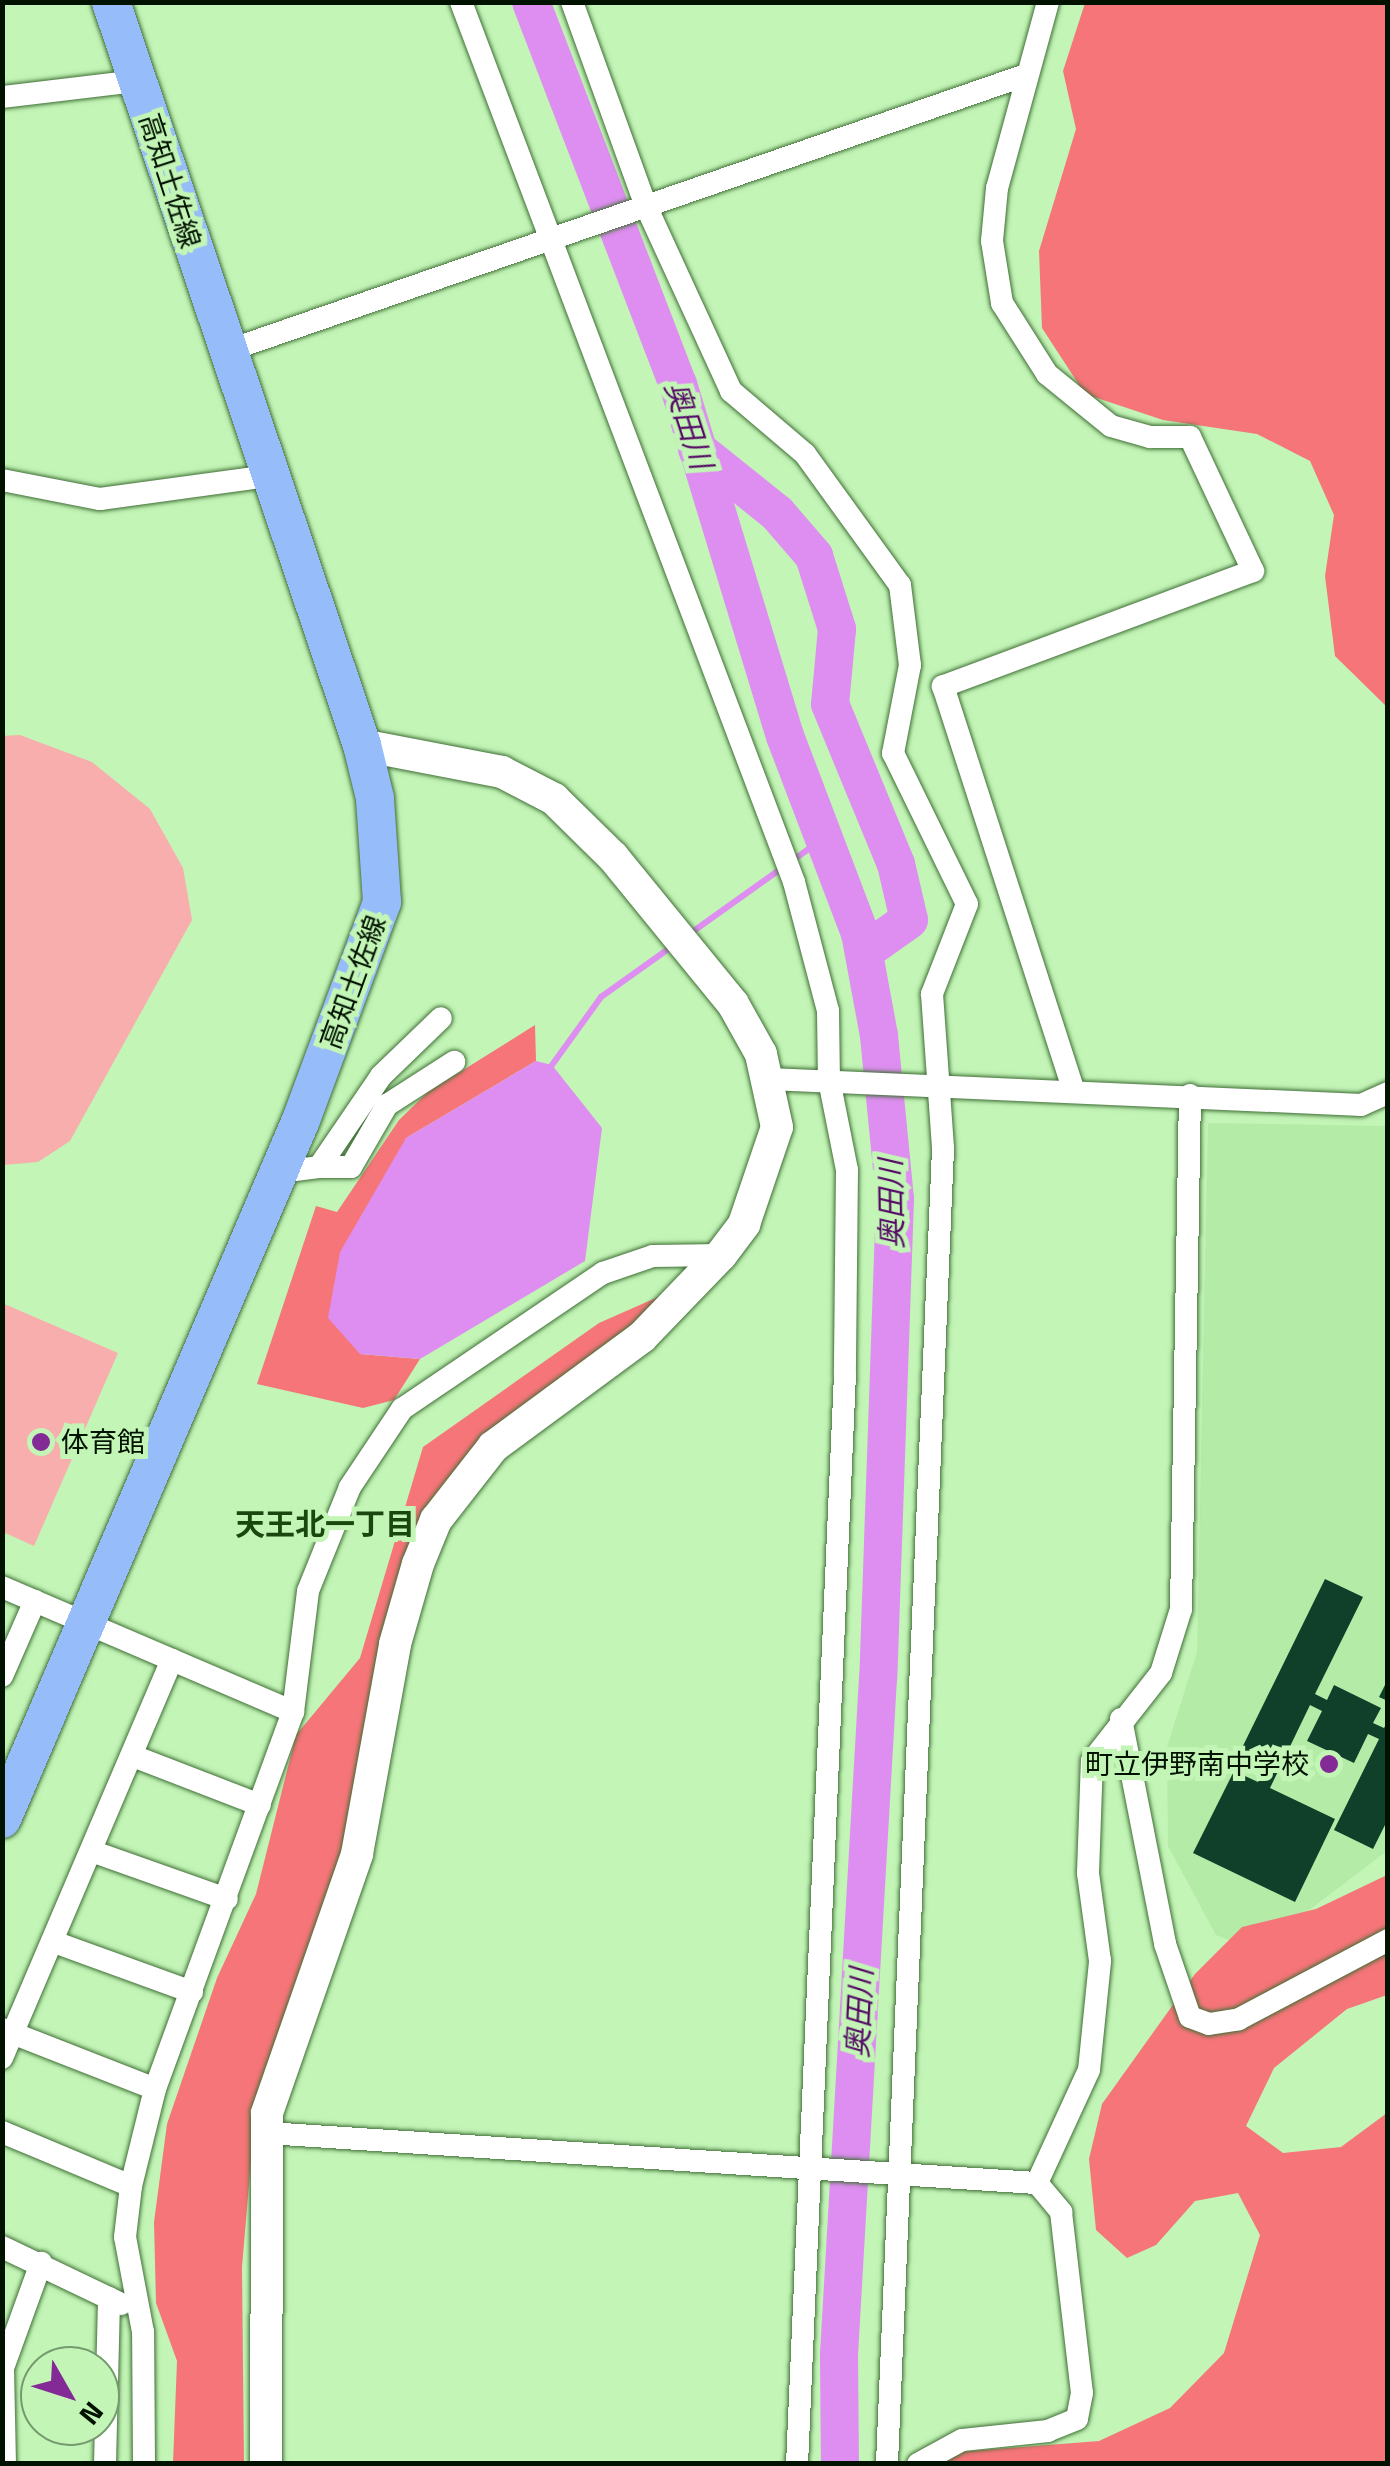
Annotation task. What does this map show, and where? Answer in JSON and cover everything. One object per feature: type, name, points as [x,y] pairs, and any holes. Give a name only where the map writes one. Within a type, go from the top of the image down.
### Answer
[{"type":"main road","name":"高知土佐線","points":[[2,1819],[279,1172],[361,972],[382,902],[375,798],[362,745],[267,476],[111,2]]},
{"type":"street","points":[[461,2],[794,882],[828,1011],[841,1080],[847,1170],[845,1374],[798,2464]]},
{"type":"street","points":[[572,2],[646,206],[731,391],[805,454],[900,585],[910,665],[893,754],[966,904],[954,950],[932,994],[942,1084],[886,2464]]},
{"type":"street","points":[[1048,2],[1023,76],[992,241],[1002,302],[1047,374],[1111,426],[1150,437],[1190,437],[1253,571],[943,686],[1072,1088]]},
{"type":"street","points":[[227,351],[1023,76]]},
{"type":"street","points":[[2,97],[137,81]]},
{"type":"street","points":[[2,480],[100,498],[267,476]]},
{"type":"street","points":[[266,2464],[266,2133],[282,2064],[357,1854],[396,1644],[436,1520],[493,1447],[642,1337],[721,1255],[744,1224],[777,1127],[769,1080],[733,1004],[613,857],[554,800],[502,772],[362,745]]},
{"type":"street","points":[[320,1167],[381,1076],[441,1018]]},
{"type":"street","points":[[279,1172],[350,1167],[387,1106],[454,1062]]},
{"type":"street","points":[[769,1080],[1072,1088],[1361,1105],[1388,1093]]},
{"type":"street","points":[[1037,2183],[1088,2070],[1100,1961],[1088,1873],[1092,1761],[1121,1719],[1160,1674],[1181,1609],[1190,1095]]},
{"type":"street","points":[[144,2464],[138,2312],[125,2237],[130,2186],[154,2090],[228,1899],[293,1712],[308,1592],[350,1487],[402,1410],[604,1273],[653,1256],[721,1255]]},
{"type":"street","points":[[2,1587],[293,1712]]},
{"type":"street","points":[[2,1676],[35,1601]]},
{"type":"street","points":[[2,2058],[8,2031],[94,1852],[172,1660]]},
{"type":"street","points":[[1121,1719],[1166,1944],[1190,2017],[1208,2024],[1239,2018],[1388,1940]]},
{"type":"street","points":[[134,1756],[260,1805]]},
{"type":"street","points":[[94,1852],[228,1899]]},
{"type":"street","points":[[54,1942],[192,1992]]},
{"type":"street","points":[[8,2031],[154,2090]]},
{"type":"street","points":[[2,2132],[130,2186]]},
{"type":"street","points":[[266,2133],[1037,2183],[1061,2212],[1082,2393],[1077,2420],[1048,2431],[962,2440],[918,2464]]},
{"type":"street","points":[[2,2247],[138,2312]]},
{"type":"street","points":[[5,2464],[3,2368],[41,2264]]},
{"type":"street","points":[[105,2464],[110,2298]]},
{"type":"shaded area","points":[[1085,3],[1387,3],[1387,707],[1335,656],[1325,576],[1334,515],[1310,461],[1257,434],[1163,420],[1085,394],[1042,328],[1039,251],[1076,129],[1063,71]]},
{"type":"shaded area","points":[[20,735],[92,762],[150,809],[183,868],[192,920],[70,1141],[38,1162],[3,1165],[2,736]]},
{"type":"shaded area","points":[[535,1025],[536,1061],[406,1138],[360,1354],[420,1359],[394,1400],[363,1408],[257,1384],[316,1206],[337,1212],[399,1120],[428,1092]]},
{"type":"shaded area","points":[[536,1061],[552,1065],[602,1128],[585,1261],[420,1359],[360,1354],[328,1318],[340,1252],[406,1138]]},
{"type":"shaded area","points":[[1208,1123],[1387,1126],[1387,1851],[1256,1950],[1216,1935],[1168,1846],[1167,1747],[1197,1652]]},
{"type":"shaded area","points":[[710,1274],[461,1476],[252,2149],[242,2267],[244,2463],[173,2463],[177,2361],[156,2303],[154,2222],[167,2124],[217,1978],[256,1894],[296,1735],[360,1658],[423,1447],[599,1323]]},
{"type":"shaded area","name":"体育館","points":[[2,1303],[118,1353],[34,1546],[3,1532]]},
{"type":"shaded area","points":[[1387,1875],[1387,1995],[1347,2009],[1274,2068],[1246,2126],[1283,2153],[1341,2147],[1387,2113],[1387,2463],[943,2464],[944,2453],[1099,2441],[1170,2408],[1224,2353],[1260,2235],[1238,2193],[1195,2201],[1156,2245],[1127,2258],[1096,2230],[1089,2159],[1102,2104],[1195,1974],[1242,1927],[1316,1909]]},
{"type":"building","points":[[1325,1579],[1363,1597],[1315,1694],[1327,1700],[1334,1685],[1381,1708],[1373,1723],[1384,1728],[1388,1721],[1388,1819],[1373,1849],[1334,1830],[1379,1739],[1368,1734],[1354,1763],[1307,1741],[1322,1711],[1310,1705],[1270,1788],[1335,1819],[1295,1902],[1193,1853],[1234,1771],[1258,1782],[1264,1769],[1238,1756]]},
{"type":"building","points":[[1388,1679],[1388,1701],[1379,1697]]},
{"type":"waterway","name":"奥田川","points":[[531,2],[678,384],[785,736],[860,933],[879,1036],[895,1199],[878,1678],[839,2355],[840,2464]]},
{"type":"waterway","points":[[697,449],[777,513],[814,556],[837,629],[830,704],[896,864],[909,920],[864,952]]},
{"type":"waterway","points":[[688,935],[824,838]]},
{"type":"waterway","points":[[552,1065],[601,997],[674,945]]},
{"type":"place","name":"体育館","points":[[41,1442]]},
{"type":"place","name":"町立伊野南中学校","points":[[1329,1764]]},
{"type":"district","name":"天王北一丁目","points":[[325,1524]]}]
